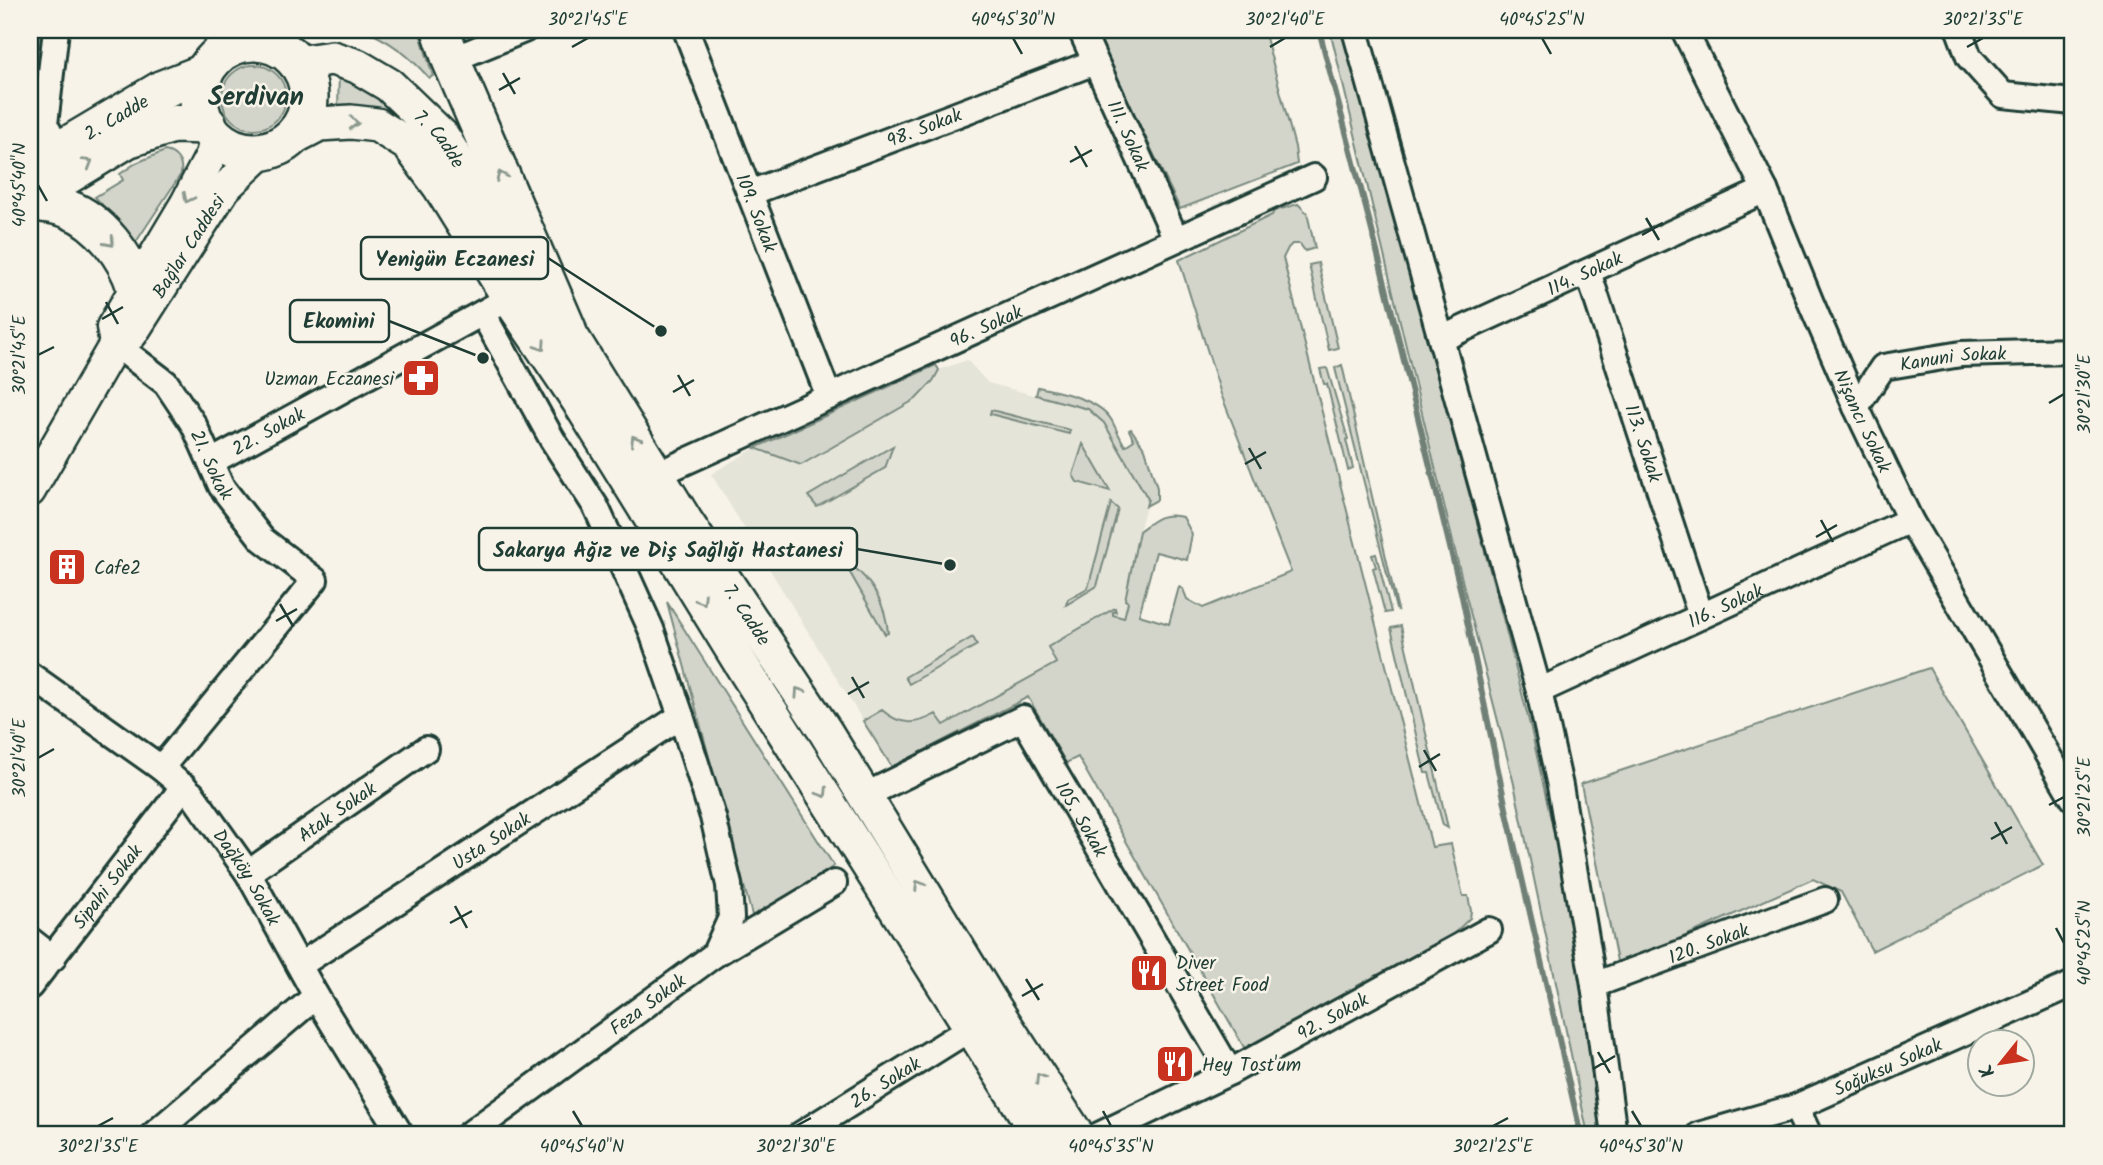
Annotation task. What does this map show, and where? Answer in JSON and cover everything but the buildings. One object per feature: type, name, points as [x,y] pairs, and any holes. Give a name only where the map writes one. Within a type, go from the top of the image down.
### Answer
[{"type":"main road","points":[[246,42],[259,42],[297,51],[309,100],[299,127],[277,145],[254,152],[234,148],[212,131],[202,113],[200,86],[218,52],[246,42]]},
{"type":"main road","points":[[446,45],[567,329]]},
{"type":"main road","name":"7. Cadde","points":[[297,51],[357,66],[388,85],[442,136],[506,239],[567,329],[656,475],[825,731],[990,1001],[1077,1135]]},
{"type":"main road","name":"2. Cadde","points":[[44,160],[163,89],[218,52]]},
{"type":"main road","name":"7. Cadde","points":[[277,145],[319,124],[351,122],[377,125],[409,145],[440,187],[496,306],[578,400],[1039,1135]]},
{"type":"main road","name":"2. Cadde","points":[[30,200],[127,139],[173,124],[212,131]]},
{"type":"main road","points":[[30,200],[68,209],[103,233],[130,268],[136,288]]},
{"type":"street","points":[[44,160],[45,124],[38,112],[56,30]]},
{"type":"street","points":[[446,45],[524,30]]},
{"type":"street","name":"109. Sokak","points":[[686,30],[829,397]]},
{"type":"street","name":"111. Sokak","points":[[1081,30],[1175,239]]},
{"type":"street","points":[[1354,30],[1539,691],[1560,786],[1594,985],[1614,1135]]},
{"type":"street","name":"Nişancı Sokak","points":[[1684,30],[1765,190],[1856,407],[1910,520],[2073,798]]},
{"type":"street","points":[[1962,34],[1969,57],[2003,95],[2073,102]]},
{"type":"street","name":"98. Sokak","points":[[750,193],[1096,62]]},
{"type":"street","name":"Bağlar Caddesi","points":[[115,344],[113,327],[211,155],[212,131]]},
{"type":"street","name":"Bağlar Caddesi","points":[[30,491],[115,344],[132,334],[225,188],[277,145]]},
{"type":"street","name":"96. Sokak","points":[[656,475],[1314,177]]},
{"type":"street","name":"114. Sokak","points":[[1441,339],[1765,190]]},
{"type":"street","name":"113. Sokak","points":[[1588,272],[1701,616]]},
{"type":"street","points":[[496,306],[552,439],[596,507],[651,629],[681,716],[713,817],[729,885],[731,918],[714,955]]},
{"type":"street","name":"22. Sokak","points":[[211,462],[496,306]]},
{"type":"street","name":"21. Sokak","points":[[115,344],[166,383],[194,425],[221,486],[262,538],[315,580],[161,768]]},
{"type":"street","name":"Kanuni Sokak","points":[[1856,407],[1883,366],[1961,354],[2073,351]]},
{"type":"street","name":"116. Sokak","points":[[1539,691],[1910,520]]},
{"type":"street","name":"Dağköy Sokak","points":[[30,675],[184,786],[248,873],[316,996],[401,1135]]},
{"type":"street","name":"Usta Sokak","points":[[300,965],[681,716]]},
{"type":"street","name":"105. Sokak","points":[[864,796],[1023,718],[1230,1072]]},
{"type":"street","name":"Atak Sokak","points":[[248,873],[426,749]]},
{"type":"street","name":"Sipahi Sokak","points":[[30,986],[184,786]]},
{"type":"street","name":"Feza Sokak","points":[[467,1135],[714,955],[834,883]]},
{"type":"street","name":"120. Sokak","points":[[1594,985],[1825,900]]},
{"type":"street","name":"92. Sokak","points":[[1099,1135],[1230,1072],[1489,930]]},
{"type":"street","points":[[30,940],[53,958]]},
{"type":"street","name":"Soğuksu Sokak","points":[[1699,1135],[1796,1107],[2073,984]]},
{"type":"street","points":[[153,1135],[316,996]]},
{"type":"street","name":"26. Sokak","points":[[800,1135],[971,1028]]},
{"type":"street","points":[[1796,1107],[1809,1135]]},
{"type":"shaded area","points":[[30,30],[41,30],[32,97],[30,97]]},
{"type":"shaded area","points":[[363,30],[419,30],[433,76],[429,78],[399,49]]},
{"type":"shaded area","points":[[1094,30],[1264,30],[1295,147],[1297,164],[1180,209]]},
{"type":"shaded area","points":[[1330,30],[1344,30],[1531,729],[1567,892],[1604,1135],[1588,1135],[1514,784]]},
{"type":"shaded area","points":[[248,65],[260,65],[277,74],[284,85],[284,109],[277,120],[260,129],[248,129],[236,124],[227,115],[222,103],[222,91],[227,79],[236,70]]},
{"type":"shaded area","points":[[339,71],[393,102],[425,148],[338,109]]},
{"type":"shaded area","points":[[165,151],[178,159],[181,174],[136,242],[95,197],[123,180],[120,174],[136,163]]},
{"type":"shaded area","points":[[1298,204],[1307,213],[1315,248],[1305,251],[1300,244],[1292,244],[1283,258],[1432,847],[1451,844],[1463,896],[1468,896],[1471,911],[1470,918],[1441,946],[1268,1040],[1245,1049],[1078,757],[1066,763],[1028,697],[892,767],[863,721],[882,710],[895,719],[909,722],[936,714],[944,725],[1056,663],[1048,647],[1115,608],[1113,615],[1124,618],[1139,531],[1159,518],[1170,515],[1183,517],[1192,534],[1187,560],[1156,552],[1139,615],[1169,624],[1179,587],[1183,589],[1187,599],[1203,608],[1291,572],[1221,394],[1179,260],[1272,215],[1274,211]]},
{"type":"shaded area","points":[[1318,263],[1338,348],[1329,350],[1309,265]]},
{"type":"shaded area","points":[[967,360],[988,383],[1088,409],[1104,423],[1148,499],[1125,599],[1129,601],[1124,618],[1113,615],[1115,609],[1048,648],[1057,663],[943,725],[927,719],[914,723],[896,720],[882,710],[863,721],[711,474],[755,448],[766,453],[916,399],[939,370]]},
{"type":"shaded area","points":[[936,365],[939,370],[933,381],[916,399],[801,465],[755,448]]},
{"type":"shaded area","points":[[1342,365],[1398,610],[1335,368]]},
{"type":"shaded area","points":[[1327,368],[1348,439],[1346,440],[1353,468],[1348,470],[1327,384],[1324,384],[1320,369]]},
{"type":"shaded area","points":[[1038,387],[1079,398],[1098,407],[1112,421],[1125,446],[1134,440],[1129,430],[1131,429],[1145,449],[1157,488],[1157,500],[1146,506],[1148,499],[1104,423],[1088,409],[1036,395]]},
{"type":"shaded area","points":[[991,410],[1070,430],[1069,434],[990,414]]},
{"type":"shaded area","points":[[1083,444],[1110,491],[1077,482],[1073,475]]},
{"type":"shaded area","points":[[893,446],[885,468],[817,507],[808,496]]},
{"type":"shaded area","points":[[1111,503],[1118,509],[1097,586],[1066,605],[1068,599],[1088,588]]},
{"type":"shaded area","points":[[1376,554],[1391,612],[1385,613],[1373,568],[1376,567],[1372,555]]},
{"type":"shaded area","points":[[848,562],[876,593],[887,622],[888,633],[885,634],[845,564]]},
{"type":"shaded area","points":[[667,602],[834,866],[753,919]]},
{"type":"shaded area","points":[[1401,626],[1448,828],[1443,825],[1429,773],[1425,773],[1391,628]]},
{"type":"shaded area","points":[[973,637],[977,645],[909,684],[905,677]]},
{"type":"shaded area","points":[[1929,668],[2043,865],[1872,951],[1841,892],[1813,879],[1618,966],[1581,784]]},
{"type":"waterway","points":[[1319,30],[1372,231],[1461,592],[1507,813],[1581,1135]]},
{"type":"place","name":"Yenigün Eczanesi","points":[[661,331]]},
{"type":"place","name":"Ekomini","points":[[483,358]]},
{"type":"place","name":"Uzman Eczanesi","points":[[421,378]]},
{"type":"place","name":"Sakarya Ağız ve Diş Sağlığı Hastanesi","points":[[950,565]]},
{"type":"place","name":"Cafe2","points":[[67,567]]},
{"type":"place","name":"Diver Street Food","points":[[1149,973]]},
{"type":"place","name":"Hey Tost'um","points":[[1175,1064]]},
{"type":"district","name":"Serdivan","points":[[256,96]]}]
